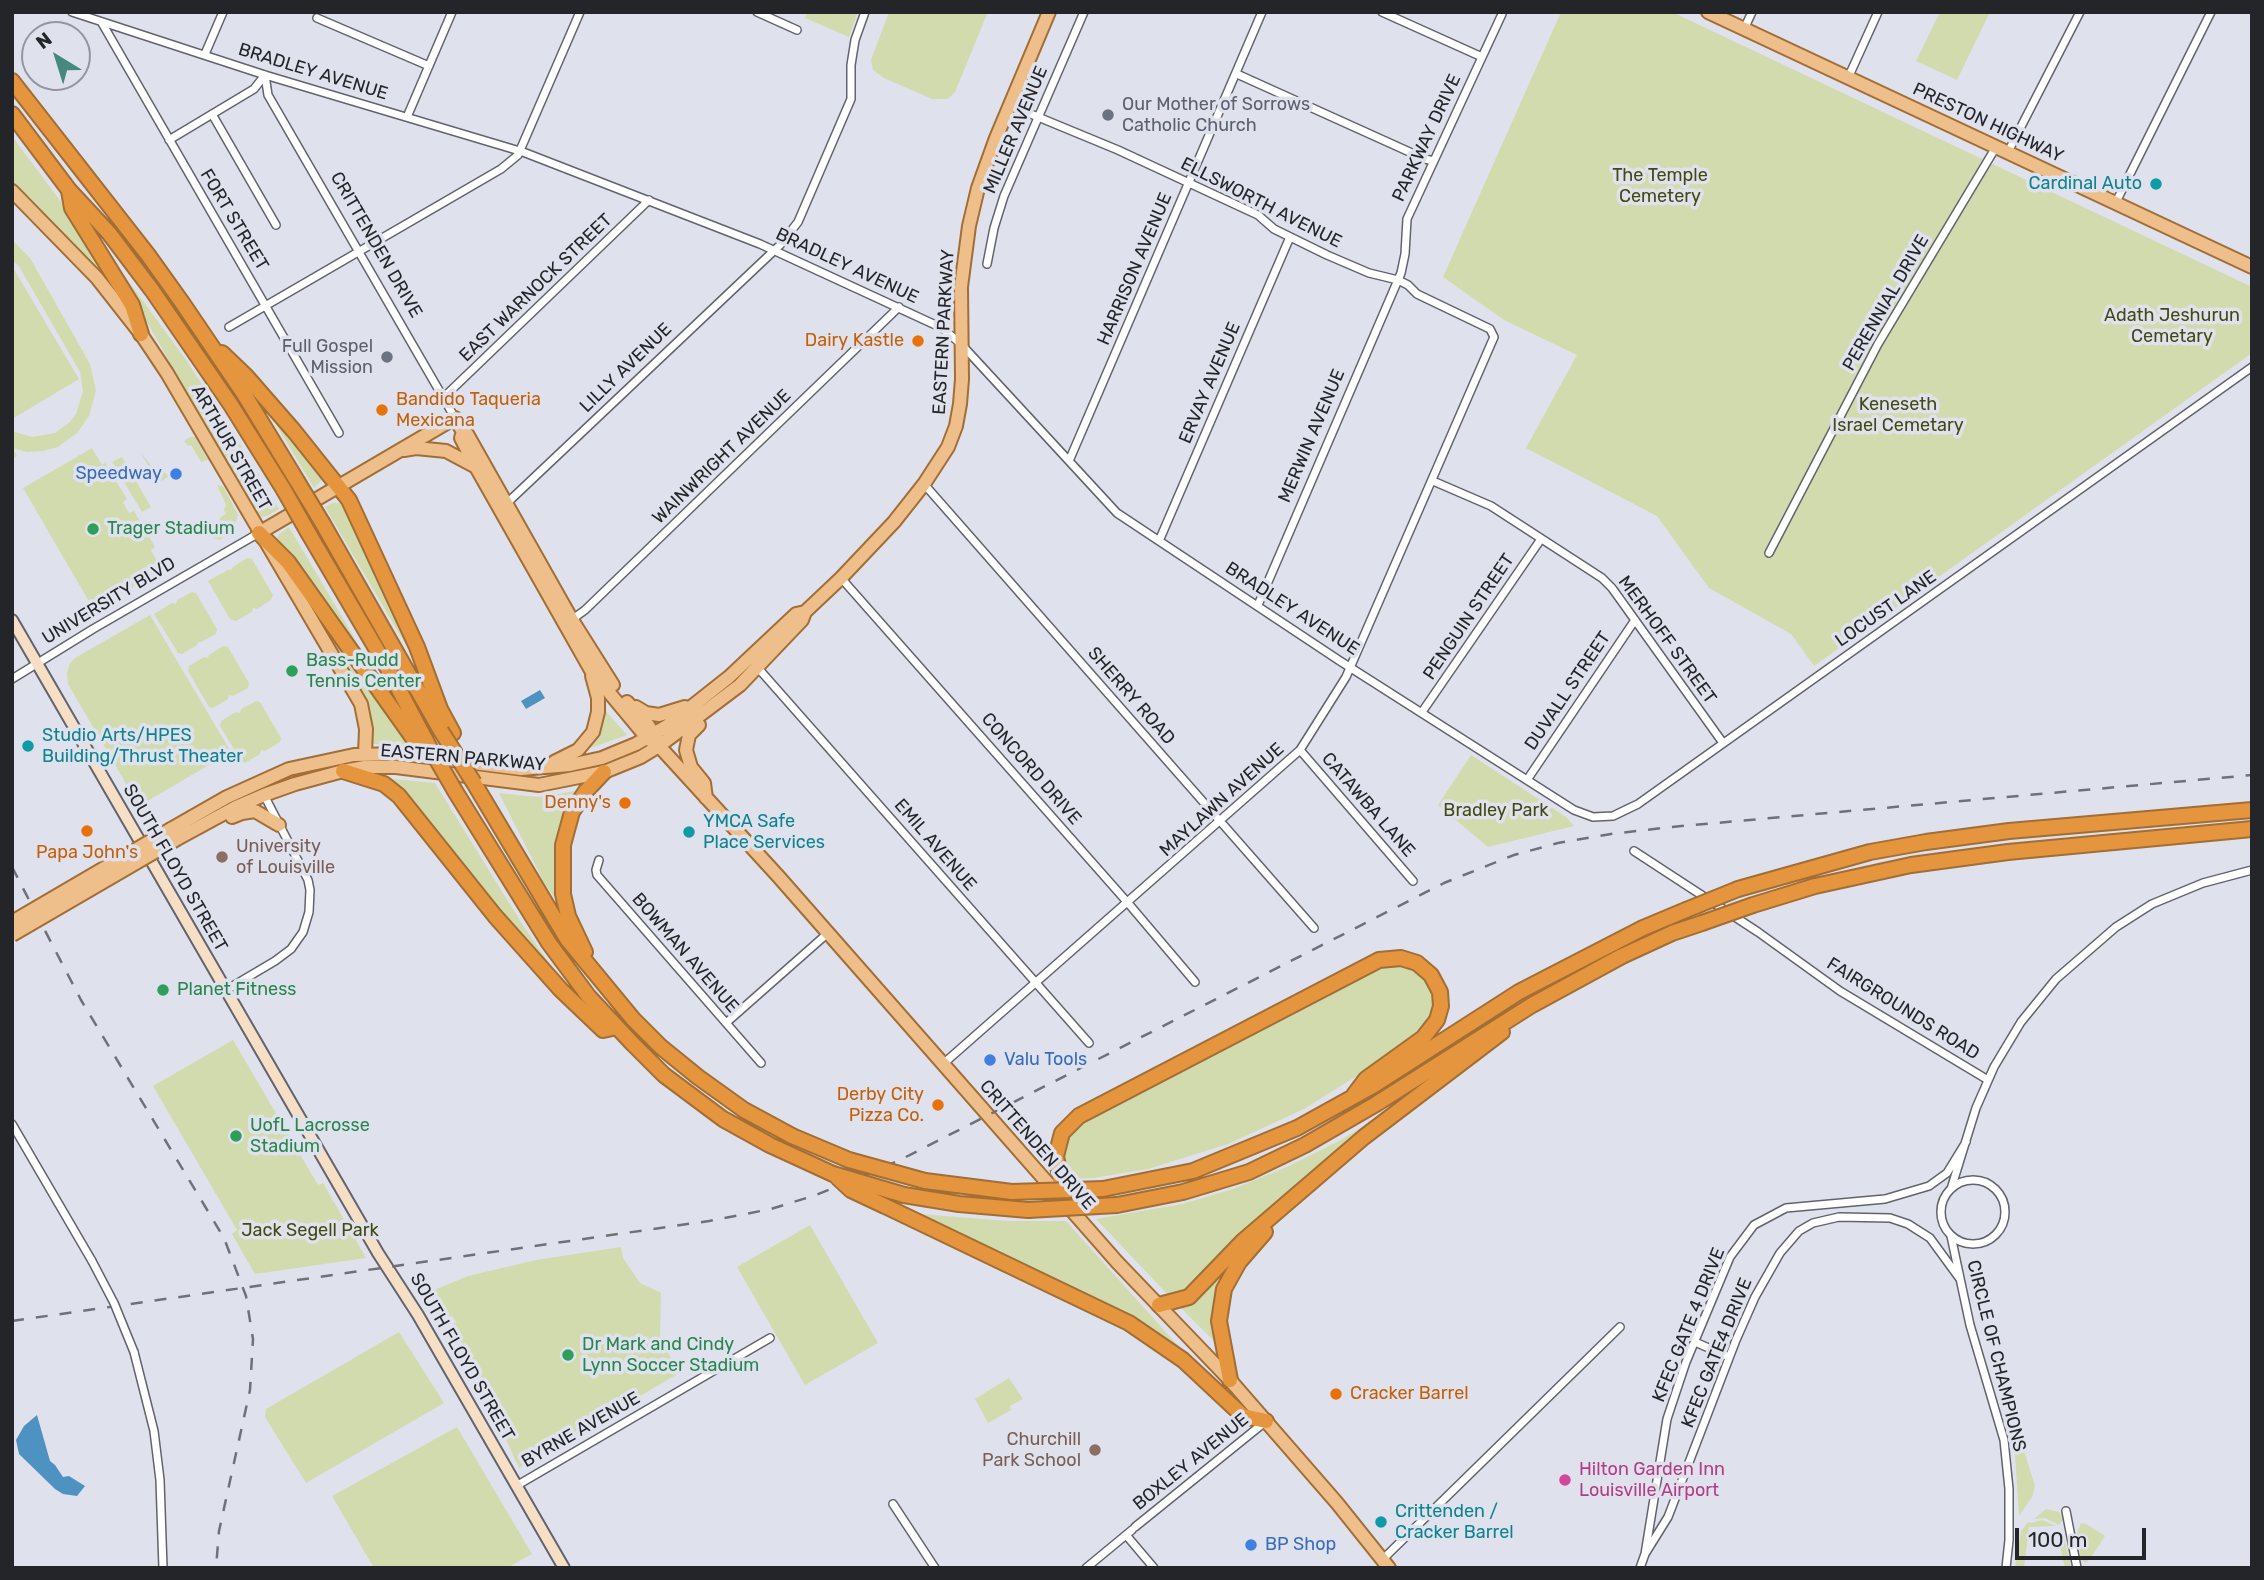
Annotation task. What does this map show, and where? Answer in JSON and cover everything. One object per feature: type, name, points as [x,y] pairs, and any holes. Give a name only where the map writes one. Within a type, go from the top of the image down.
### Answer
[{"type":"highway","points":[[12,80],[148,255],[244,394],[447,732],[552,916],[601,981],[632,1019],[671,1056],[744,1110],[792,1136],[849,1160],[925,1181],[1012,1192],[1103,1189],[1193,1171],[1297,1128],[1371,1087],[1519,992],[1643,928],[1738,889],[1870,852],[1926,842],[2009,831],[2252,810]]},
{"type":"highway","points":[[12,114],[69,190],[109,233],[216,382],[284,489],[387,667],[418,745],[433,753],[549,943],[589,997],[664,1075],[695,1100],[769,1146],[833,1174],[904,1195],[959,1204],[1028,1210],[1117,1205],[1183,1192],[1249,1172],[1305,1145],[1376,1104],[1532,1005],[1622,956],[1672,933],[1753,905],[1815,886],[1911,864],[2252,829]]},
{"type":"highway","points":[[69,190],[72,208],[132,305],[141,334]]},
{"type":"highway","points":[[208,341],[246,376],[349,500],[417,647],[447,732]]},
{"type":"highway","points":[[259,533],[288,562],[412,727]]},
{"type":"highway","points":[[344,764],[384,784],[399,796],[495,916],[561,990],[603,1030],[617,1027]]},
{"type":"highway","points":[[601,981],[568,916],[563,894],[562,869],[563,845],[572,812],[586,791],[604,772]]},
{"type":"highway","points":[[1065,1202],[1056,1156],[1062,1133],[1079,1116],[1379,961],[1401,958],[1417,963],[1431,975],[1440,992],[1441,1006],[1437,1020],[1423,1038],[1366,1079],[1354,1095]]},
{"type":"highway","points":[[1158,1305],[1189,1297],[1243,1241],[1364,1137],[1419,1093],[1482,1049],[1532,1005]]},
{"type":"highway","points":[[833,1174],[851,1191],[1129,1323],[1183,1360],[1242,1416],[1266,1421]]},
{"type":"highway","points":[[1230,1380],[1219,1321],[1224,1289],[1239,1262],[1302,1191]]},
{"type":"main road","name":"EASTERN PARKWAY","points":[[12,922],[174,834],[198,827],[236,807],[322,775],[365,754],[402,754],[505,769],[538,768],[602,758],[653,739],[758,667],[802,620],[805,612],[894,522],[924,484],[948,447],[957,426],[962,379],[961,286],[969,226],[985,166],[1049,12]]},
{"type":"main road","name":"PRESTON HIGHWAY","points":[[1708,12],[2252,267]]},
{"type":"main road","name":"ARTHUR STREET","points":[[12,191],[97,278],[141,334],[167,373],[360,704],[366,729],[365,754]]},
{"type":"main road","name":"CRITTENDEN DRIVE","points":[[455,418],[467,434],[592,672],[828,933],[1065,1202],[1230,1380],[1386,1563]]},
{"type":"main road","points":[[259,533],[455,418]]},
{"type":"main road","name":"CRITTENDEN DRIVE","points":[[463,432],[461,438],[476,467],[504,506]]},
{"type":"main road","points":[[400,451],[416,448],[446,451],[476,467]]},
{"type":"main road","name":"EASTERN PARKWAY","points":[[701,708],[729,677],[796,614],[805,612]]},
{"type":"main road","name":"CRITTENDEN DRIVE","points":[[568,623],[653,739]]},
{"type":"main road","points":[[538,768],[572,754],[593,732],[598,698],[592,672]]},
{"type":"main road","points":[[629,704],[646,713],[659,715],[701,708],[698,726],[689,735],[686,750],[691,767],[704,783],[706,799]]},
{"type":"main road","name":"EASTERN PARKWAY","points":[[12,935],[174,834],[227,797],[289,769],[344,764],[396,767],[539,785],[604,772],[640,757],[653,739]]},
{"type":"main road","points":[[198,827],[252,811],[279,825]]},
{"type":"street","name":"BRADLEY AVENUE","points":[[72,12],[265,75],[520,152],[774,250],[942,328],[961,344],[1117,513],[1527,780]]},
{"type":"street","points":[[205,54],[222,12]]},
{"type":"street","points":[[407,117],[452,12]]},
{"type":"street","points":[[229,327],[501,169],[520,152],[580,12]]},
{"type":"street","points":[[757,12],[797,30]]},
{"type":"street","name":"LILLY AVENUE","points":[[504,506],[774,250],[798,222],[851,99],[851,65],[855,40],[865,12]]},
{"type":"street","name":"MILLER AVENUE","points":[[987,264],[1004,196],[1084,12]]},
{"type":"street","name":"HARRISON AVENUE","points":[[1069,461],[1262,12]]},
{"type":"street","points":[[1382,12],[1482,57]]},
{"type":"street","points":[[1744,29],[1752,12]]},
{"type":"street","points":[[1848,78],[1878,12]]},
{"type":"street","points":[[2008,152],[2080,12]]},
{"type":"street","points":[[2116,202],[2211,12]]},
{"type":"street","name":"PARKWAY DRIVE","points":[[1398,279],[1405,254],[1406,219],[1502,14]]},
{"type":"street","points":[[317,18],[429,66]]},
{"type":"street","name":"FORT STREET","points":[[102,23],[339,433]]},
{"type":"street","points":[[1237,74],[1434,161]]},
{"type":"street","points":[[169,140],[254,89],[265,75]]},
{"type":"street","name":"CRITTENDEN DRIVE","points":[[265,75],[268,95],[455,418]]},
{"type":"street","name":"ELLSWORTH AVENUE","points":[[1009,105],[1118,150],[1258,215],[1269,226],[1290,237],[1369,273],[1398,279],[1416,294],[1490,329],[1494,334]]},
{"type":"street","points":[[212,114],[276,225]]},
{"type":"street","name":"PERENNIAL DRIVE","points":[[1769,552],[1878,344],[1996,147]]},
{"type":"street","name":"EAST WARNOCK STREET","points":[[443,398],[649,200]]},
{"type":"street","name":"ERVAY AVENUE","points":[[1159,541],[1290,237]]},
{"type":"street","name":"MERWIN AVENUE","points":[[1258,605],[1398,279]]},
{"type":"street","name":"WAINWRIGHT AVENUE","points":[[568,623],[605,591],[899,307]]},
{"type":"street","name":"MAYLAWN AVENUE","points":[[943,1064],[1300,750],[1351,667],[1494,334]]},
{"type":"street","name":"LOCUST LANE","points":[[1527,780],[1583,815],[1613,816],[1633,808],[2252,366]]},
{"type":"street","name":"MERHOFF STREET","points":[[1433,481],[1491,506],[1602,578],[1612,588],[1723,743]]},
{"type":"street","name":"SHERRY ROAD","points":[[924,484],[1314,928]]},
{"type":"street","name":"UNIVERSITY BLVD","points":[[12,679],[259,533]]},
{"type":"street","name":"PENGUIN STREET","points":[[1422,712],[1541,539]]},
{"type":"street","name":"CONCORD DRIVE","points":[[841,578],[1195,982]]},
{"type":"street","name":"SOUTH FLOYD STREET","points":[[12,620],[564,1568]]},
{"type":"street","name":"DUVALL STREET","points":[[1527,780],[1635,620]]},
{"type":"street","name":"EMIL AVENUE","points":[[758,667],[1089,1043]]},
{"type":"street","name":"CATAWBA LANE","points":[[1300,750],[1413,881]]},
{"type":"street","points":[[226,990],[284,956],[298,941],[307,922],[311,901],[308,880],[264,795]]},
{"type":"street","points":[[12,922],[143,847]]},
{"type":"street","name":"FAIRGROUNDS ROAD","points":[[1634,851],[1840,990],[1988,1080],[2011,1036],[2039,998],[2073,962],[2116,927],[2152,904],[2178,892],[2252,870]]},
{"type":"street","name":"BOWMAN AVENUE","points":[[599,860],[597,876],[761,1062]]},
{"type":"street","points":[[726,1023],[828,933]]},
{"type":"street","points":[[1951,1189],[1960,1183],[1980,1181],[1998,1193],[2005,1212],[2003,1222],[1990,1239],[1970,1244],[1951,1236],[1944,1228],[1941,1207],[1951,1189],[1988,1080]]},
{"type":"street","points":[[12,1124],[104,1282],[134,1352],[154,1431],[160,1480],[163,1568]]},
{"type":"street","name":"KFEC GATE 4 DRIVE","points":[[1645,1554],[1667,1419],[1730,1257],[1754,1225],[1786,1208],[1885,1199],[1930,1186],[1947,1173],[1966,1142]]},
{"type":"street","name":"KFEC GATE4 DRIVE","points":[[1640,1568],[1645,1554],[1668,1517],[1729,1357],[1773,1263],[1795,1235],[1805,1226],[1824,1219],[1890,1218],[1919,1230],[1930,1238],[1960,1279]]},
{"type":"street","name":"CIRCLE OF CHAMPIONS","points":[[1951,1236],[1970,1325],[2004,1440],[2009,1500],[2006,1568]]},
{"type":"street","points":[[1386,1563],[1620,1327]]},
{"type":"street","name":"BYRNE AVENUE","points":[[516,1486],[770,1338]]},
{"type":"street","points":[[1695,1342],[1729,1357]]},
{"type":"street","name":"BOXLEY AVENUE","points":[[1086,1568],[1266,1421]]},
{"type":"street","points":[[893,1504],[934,1568]]},
{"type":"street","points":[[2066,1511],[2077,1568]]},
{"type":"street","points":[[1131,1531],[1154,1568]]},
{"type":"green space","points":[[807,12],[858,12],[849,37],[805,18]]},
{"type":"green space","points":[[889,12],[988,12],[955,92],[948,99],[932,99],[884,78],[873,70],[871,60]]},
{"type":"green space","points":[[1561,12],[1672,12],[2252,287],[2252,353],[1814,666],[1791,634],[1709,588],[1657,516],[1526,448],[1577,355],[1504,320],[1443,277]]},
{"type":"green space","points":[[1940,12],[1990,12],[1957,80],[1916,61]]},
{"type":"green space","points":[[12,136],[87,237],[115,290],[12,184]]},
{"type":"green space","points":[[12,240],[30,258],[90,364],[96,391],[89,416],[77,433],[58,447],[43,451],[27,452],[13,448],[17,456],[12,459],[12,431],[32,437],[55,433],[76,414],[83,391],[80,372],[20,268],[12,259]]},
{"type":"green space","points":[[107,252],[187,361],[279,509],[267,516],[257,515]]},
{"type":"green space","points":[[12,266],[79,379],[12,419]]},
{"type":"green space","points":[[265,406],[321,474],[322,480],[314,488]]},
{"type":"green space","points":[[195,437],[208,460],[201,462],[191,445],[188,446],[184,441]]},
{"type":"green space","name":"Trager Stadium","points":[[92,448],[102,465],[105,463],[127,499],[123,502],[129,513],[134,511],[155,547],[151,550],[162,570],[94,610],[23,488]]},
{"type":"green space","points":[[141,453],[154,469],[161,466],[168,477],[158,483]]},
{"type":"green space","name":"Trager Stadium","points":[[122,457],[151,507],[142,512],[112,462]]},
{"type":"green space","points":[[217,485],[223,486],[238,515],[233,531],[220,540],[214,538],[211,532],[226,514],[226,505]]},
{"type":"green space","points":[[332,503],[342,503],[346,509],[409,646],[407,647],[325,507]]},
{"type":"green space","points":[[289,527],[361,649],[359,651],[276,541],[279,534]]},
{"type":"green space","points":[[247,558],[252,559],[273,595],[271,600],[257,609],[253,608],[252,612],[236,621],[230,619],[208,581],[231,570]]},
{"type":"green space","points":[[301,590],[411,745],[371,744],[371,712]]},
{"type":"green space","points":[[192,592],[196,593],[217,629],[216,634],[198,642],[182,654],[178,653],[154,614],[172,603],[176,604],[177,600]]},
{"type":"green space","points":[[150,615],[231,752],[139,806],[68,684],[67,673],[75,658]]},
{"type":"green space","points":[[223,646],[228,647],[249,683],[248,688],[233,696],[229,695],[228,699],[213,708],[209,707],[188,671],[189,666],[204,657],[208,658]]},
{"type":"green space","points":[[256,701],[260,702],[281,738],[280,742],[265,751],[261,750],[260,754],[245,763],[241,761],[220,726],[221,721],[236,712],[240,713],[241,709]]},
{"type":"green space","points":[[602,707],[627,735],[582,751]]},
{"type":"green space","name":"Bradley Park","points":[[1471,755],[1566,817],[1574,826],[1488,847],[1438,805]]},
{"type":"green space","points":[[384,778],[435,783],[522,924],[568,990]]},
{"type":"green space","points":[[581,790],[557,901],[545,884],[499,793],[538,797]]},
{"type":"green space","points":[[1379,965],[1409,965],[1432,986],[1436,1005],[1427,1028],[1376,1064],[1304,1109],[1228,1144],[1148,1169],[1093,1178],[1066,1179],[1061,1164],[1064,1142],[1078,1122]]},
{"type":"green space","name":"UofL Lacrosse Stadium","points":[[233,1040],[318,1185],[323,1183],[366,1258],[255,1274],[232,1234],[237,1230],[153,1086]]},
{"type":"green space","points":[[1371,1122],[1274,1204],[1187,1293],[1170,1297],[1096,1219],[1182,1204],[1233,1189],[1287,1167]]},
{"type":"green space","points":[[920,1216],[1007,1221],[1066,1221],[1180,1348],[1178,1351]]},
{"type":"green space","points":[[810,1225],[878,1343],[805,1385],[737,1267]]},
{"type":"green space","name":"Dr Mark and Cindy Lynn Soccer Stadium","points":[[621,1247],[623,1258],[640,1283],[661,1293],[660,1337],[679,1373],[519,1468],[453,1324],[456,1322],[452,1316],[438,1321],[420,1296],[468,1276],[536,1260]]},
{"type":"green space","points":[[1240,1253],[1215,1300],[1215,1342],[1179,1306]]},
{"type":"green space","points":[[399,1332],[444,1403],[306,1483],[265,1417],[266,1409]]},
{"type":"green space","points":[[1009,1378],[1023,1399],[1010,1406],[1011,1410],[988,1423],[975,1399]]},
{"type":"green space","points":[[2005,1409],[2014,1419],[2035,1486],[2032,1497],[2019,1516],[2015,1455]]},
{"type":"green space","points":[[457,1427],[532,1554],[507,1568],[374,1568],[332,1496]]},
{"type":"green space","points":[[2046,1509],[2059,1512],[2063,1520],[2059,1525],[2045,1518],[2034,1519]]},
{"type":"green space","points":[[2042,1520],[2056,1526],[2029,1527],[2024,1568],[2015,1568],[2021,1531],[2028,1522]]},
{"type":"green space","points":[[2081,1523],[2105,1536],[2085,1563],[2081,1559],[2077,1534]]},
{"type":"green space","points":[[2061,1533],[2071,1568],[2065,1568],[2057,1534]]},
{"type":"water","points":[[540,690],[545,698],[526,709],[521,701]]},
{"type":"water","points":[[37,1415],[50,1461],[63,1477],[69,1476],[85,1486],[77,1496],[63,1494],[55,1489],[19,1454],[16,1440],[24,1426]]},
{"type":"railway","points":[[12,1321],[709,1221],[771,1209],[816,1195],[898,1161],[1444,883],[1514,855],[1558,843],[1671,827],[2252,775]]},
{"type":"railway","points":[[12,867],[81,1000],[224,1238],[246,1296],[253,1339],[250,1390],[219,1531],[216,1568]]},
{"type":"place","name":"Our Mother of Sorrows Catholic Church","points":[[1108,115]]},
{"type":"place","name":"Cardinal Auto","points":[[2156,184]]},
{"type":"place","name":"Dairy Kastle","points":[[918,341]]},
{"type":"place","name":"Full Gospel Mission","points":[[387,357]]},
{"type":"place","name":"Bandido Taqueria Mexicana","points":[[382,410]]},
{"type":"place","name":"Speedway","points":[[176,474]]},
{"type":"place","name":"Trager Stadium","points":[[93,529]]},
{"type":"place","name":"Bass-Rudd Tennis Center","points":[[292,671]]},
{"type":"place","name":"Studio Arts/HPES Building/Thrust Theater","points":[[28,746]]},
{"type":"place","name":"Denny's","points":[[625,803]]},
{"type":"place","name":"Papa John's","points":[[87,831]]},
{"type":"place","name":"YMCA Safe Place Services","points":[[689,832]]},
{"type":"place","name":"University of Louisville","points":[[222,857]]},
{"type":"place","name":"Planet Fitness","points":[[163,990]]},
{"type":"place","name":"Valu Tools","points":[[990,1060]]},
{"type":"place","name":"Derby City Pizza Co.","points":[[938,1105]]},
{"type":"place","name":"UofL Lacrosse Stadium","points":[[236,1136]]},
{"type":"place","name":"Dr Mark and Cindy Lynn Soccer Stadium","points":[[568,1355]]},
{"type":"place","name":"Cracker Barrel","points":[[1336,1394]]},
{"type":"place","name":"Churchill Park School","points":[[1095,1450]]},
{"type":"place","name":"Hilton Garden Inn Louisville Airport","points":[[1565,1480]]},
{"type":"place","name":"Crittenden / Cracker Barrel","points":[[1381,1522]]},
{"type":"place","name":"BP Shop","points":[[1251,1545]]},
{"type":"park label","name":"The Temple Cemetery","points":[[1660,186]]},
{"type":"park label","name":"Adath Jeshurun Cemetary","points":[[2172,326]]},
{"type":"park label","name":"Keneseth Israel Cemetary","points":[[1898,415]]},
{"type":"park label","name":"Jack Segell Park","points":[[310,1231]]}]
